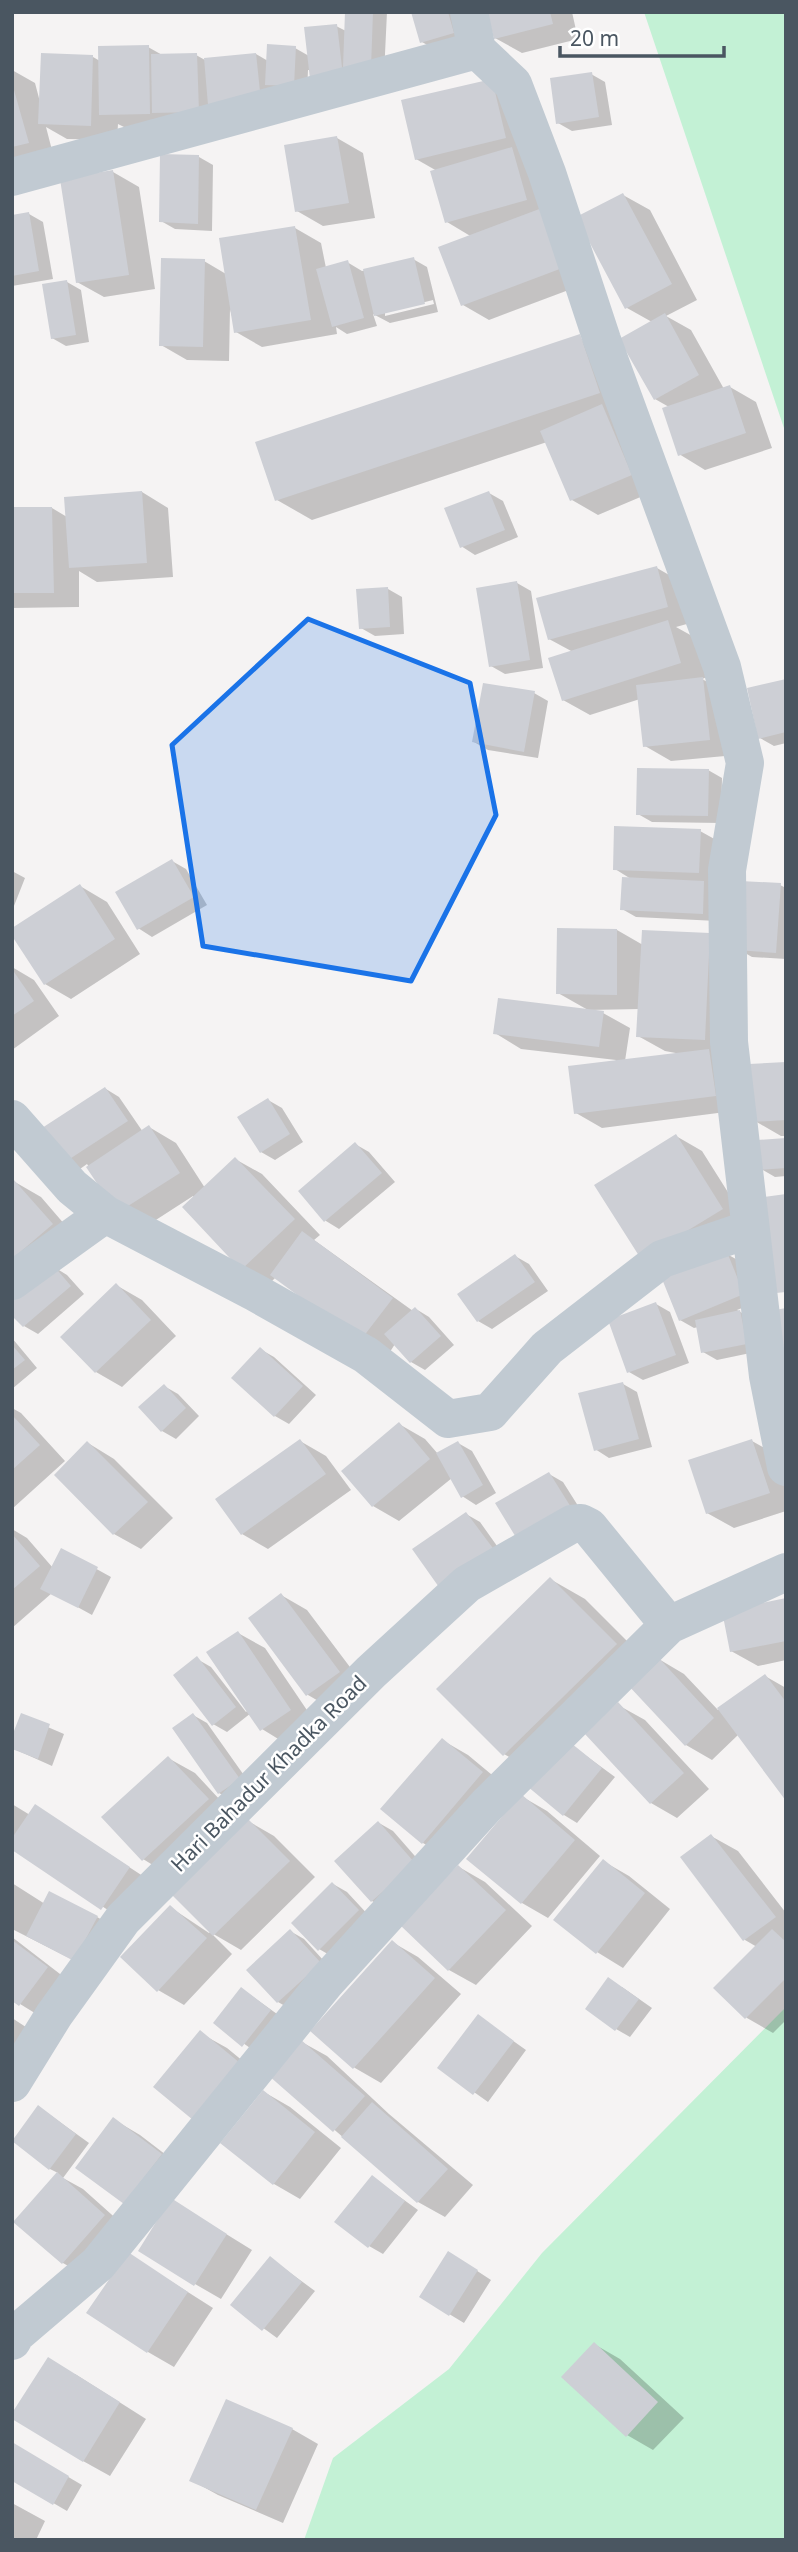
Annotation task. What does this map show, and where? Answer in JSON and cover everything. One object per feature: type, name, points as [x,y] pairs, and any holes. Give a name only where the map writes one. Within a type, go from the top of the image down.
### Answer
[{"type":"street","points":[[469,12],[477,50],[513,84],[547,173],[602,340],[722,667],[745,763],[727,870],[729,1042],[768,1376],[786,1466]]},
{"type":"street","points":[[12,177],[477,50]]},
{"type":"street","points":[[12,1119],[72,1186],[105,1214],[257,1293],[366,1354],[448,1419],[490,1412],[547,1348],[662,1259],[750,1229]]},
{"type":"street","points":[[12,1281],[105,1214]]},
{"type":"street","name":"Hari Bahadur Khadka Road","points":[[12,2083],[54,2015],[123,1919],[371,1672],[467,1584],[572,1524],[581,1523],[589,1527],[669,1625]]},
{"type":"street","points":[[13,2335],[98,2264],[325,1983],[487,1805],[669,1625],[786,1572]]},
{"type":"highlighted area","points":[[308,619],[470,683],[496,815],[411,981],[203,946],[172,745]]},
{"type":"green space","points":[[644,12],[786,12],[786,434]]},
{"type":"green space","points":[[786,2007],[786,2540],[304,2540],[333,2458],[449,2369],[542,2253]]},
{"type":"building","points":[[345,12],[373,12],[371,68],[343,67]]},
{"type":"building","points":[[411,12],[448,12],[454,33],[420,43]]},
{"type":"building","points":[[487,12],[550,12],[553,24],[494,39]]},
{"type":"building","points":[[337,24],[343,76],[310,79],[304,27]]},
{"type":"building","points":[[267,44],[296,46],[294,86],[265,85]]},
{"type":"building","points":[[149,45],[150,114],[99,115],[98,46]]},
{"type":"building","points":[[41,53],[93,55],[91,126],[38,124]]},
{"type":"building","points":[[197,53],[199,112],[152,113],[151,54]]},
{"type":"building","points":[[256,53],[261,101],[208,105],[204,58]]},
{"type":"building","points":[[592,72],[599,117],[556,124],[550,78]]},
{"type":"building","points":[[492,79],[506,138],[415,160],[401,100]]},
{"type":"building","points":[[12,83],[29,143],[12,147]]},
{"type":"building","points":[[337,136],[349,203],[295,212],[284,145]]},
{"type":"building","points":[[512,147],[527,200],[445,223],[430,171]]},
{"type":"building","points":[[160,154],[199,155],[198,224],[159,222]]},
{"type":"building","points":[[113,170],[129,275],[76,283],[60,179]]},
{"type":"building","points":[[623,193],[672,284],[625,309],[576,217]]},
{"type":"building","points":[[542,208],[565,267],[461,306],[438,247]]},
{"type":"building","points":[[29,212],[39,271],[12,276],[12,215]]},
{"type":"building","points":[[295,226],[311,320],[234,333],[219,238]]},
{"type":"building","points":[[414,257],[425,304],[374,316],[363,269]]},
{"type":"building","points":[[161,258],[205,259],[203,347],[159,346]]},
{"type":"building","points":[[348,260],[364,318],[332,327],[316,269]]},
{"type":"building","points":[[67,280],[76,335],[51,339],[42,284]]},
{"type":"building","points":[[665,313],[699,375],[654,400],[619,339]]},
{"type":"building","points":[[580,334],[600,393],[275,501],[255,442]]},
{"type":"building","points":[[730,385],[746,433],[678,456],[662,408]]},
{"type":"building","points":[[602,404],[632,475],[570,501],[540,431]]},
{"type":"building","points":[[142,491],[147,563],[69,568],[64,497]]},
{"type":"building","points":[[489,491],[505,530],[460,548],[444,508]]},
{"type":"building","points":[[12,507],[52,507],[54,593],[12,593]]},
{"type":"building","points":[[657,566],[668,607],[548,640],[536,598]]},
{"type":"building","points":[[517,581],[530,660],[489,667],[476,588]]},
{"type":"building","points":[[388,587],[390,627],[359,629],[356,589]]},
{"type":"building","points":[[668,620],[681,663],[562,701],[548,658]]},
{"type":"building","points":[[703,677],[710,740],[643,747],[636,685]]},
{"type":"building","points":[[786,679],[786,732],[758,739],[747,688]]},
{"type":"building","points":[[483,683],[535,691],[524,752],[472,742]]},
{"type":"building","points":[[637,768],[709,769],[708,816],[636,815]]},
{"type":"building","points":[[614,826],[701,829],[699,873],[613,870]]},
{"type":"building","points":[[172,859],[194,897],[137,930],[115,892]]},
{"type":"building","points":[[622,877],[704,881],[703,914],[620,910]]},
{"type":"building","points":[[740,881],[781,883],[776,953],[736,950]]},
{"type":"building","points":[[80,884],[115,939],[44,985],[12,936],[12,928]]},
{"type":"building","points":[[557,928],[617,929],[617,995],[556,994]]},
{"type":"building","points":[[642,930],[710,933],[705,1040],[636,1037]]},
{"type":"building","points":[[12,969],[34,1001],[12,1016]]},
{"type":"building","points":[[498,998],[604,1011],[599,1047],[493,1034]]},
{"type":"building","points":[[709,1049],[716,1096],[574,1114],[568,1066]]},
{"type":"building","points":[[786,1062],[786,1120],[753,1122],[749,1064]]},
{"type":"building","points":[[105,1087],[128,1121],[65,1162],[42,1128]]},
{"type":"building","points":[[268,1098],[290,1134],[260,1153],[237,1117]]},
{"type":"building","points":[[149,1125],[180,1173],[117,1213],[86,1167]]},
{"type":"building","points":[[676,1134],[723,1209],[641,1259],[594,1185]]},
{"type":"building","points":[[786,1138],[786,1168],[760,1170],[757,1140]]},
{"type":"building","points":[[355,1142],[382,1173],[324,1222],[298,1191]]},
{"type":"building","points":[[235,1157],[295,1219],[241,1270],[182,1207]]},
{"type":"building","points":[[14,1180],[53,1224],[12,1259],[12,1182]]},
{"type":"building","points":[[786,1194],[786,1292],[776,1293],[764,1197]]},
{"type":"building","points":[[302,1231],[393,1298],[360,1341],[270,1275]]},
{"type":"building","points":[[727,1252],[744,1294],[679,1321],[662,1279]]},
{"type":"building","points":[[515,1254],[535,1282],[477,1322],[457,1294]]},
{"type":"building","points":[[53,1265],[71,1286],[23,1327],[12,1316],[12,1301]]},
{"type":"building","points":[[116,1283],[151,1320],[95,1373],[60,1337]]},
{"type":"building","points":[[656,1302],[676,1355],[627,1373],[608,1320]]},
{"type":"building","points":[[415,1307],[441,1336],[410,1363],[384,1334]]},
{"type":"building","points":[[786,1308],[786,1365],[769,1311]]},
{"type":"building","points":[[740,1310],[747,1344],[701,1353],[695,1320]]},
{"type":"building","points":[[12,1345],[25,1360],[12,1370]]},
{"type":"building","points":[[260,1347],[303,1386],[274,1417],[231,1378]]},
{"type":"building","points":[[623,1382],[639,1439],[594,1451],[578,1393]]},
{"type":"building","points":[[164,1384],[186,1408],[161,1432],[138,1407]]},
{"type":"building","points":[[12,1415],[40,1445],[12,1470]]},
{"type":"building","points":[[399,1422],[430,1459],[372,1507],[341,1471]]},
{"type":"building","points":[[300,1439],[326,1474],[241,1535],[215,1499]]},
{"type":"building","points":[[752,1439],[770,1493],[706,1514],[688,1460]]},
{"type":"building","points":[[87,1441],[148,1502],[113,1535],[54,1475]]},
{"type":"building","points":[[458,1441],[483,1485],[461,1498],[436,1453]]},
{"type":"building","points":[[549,1472],[574,1512],[520,1544],[495,1503]]},
{"type":"building","points":[[466,1512],[495,1551],[441,1590],[412,1549]]},
{"type":"building","points":[[12,1534],[40,1566],[12,1590]]},
{"type":"building","points":[[61,1548],[98,1567],[78,1608],[40,1589]]},
{"type":"building","points":[[550,1577],[617,1644],[503,1756],[436,1689]]},
{"type":"building","points":[[281,1593],[340,1672],[306,1696],[248,1618]]},
{"type":"building","points":[[786,1598],[786,1641],[730,1652],[722,1611]]},
{"type":"building","points":[[238,1631],[291,1710],[260,1731],[206,1652]]},
{"type":"building","points":[[197,1656],[236,1707],[212,1726],[173,1675]]},
{"type":"building","points":[[657,1656],[714,1718],[685,1746],[627,1684]]},
{"type":"building","points":[[765,1674],[786,1702],[786,1801],[717,1708]]},
{"type":"building","points":[[618,1702],[684,1773],[650,1804],[584,1733]]},
{"type":"building","points":[[21,1713],[50,1724],[38,1759],[12,1749],[12,1736]]},
{"type":"building","points":[[193,1713],[240,1779],[218,1794],[172,1728]]},
{"type":"building","points":[[442,1738],[483,1772],[422,1844],[380,1809]]},
{"type":"building","points":[[566,1739],[602,1768],[563,1816],[527,1786]]},
{"type":"building","points":[[168,1756],[209,1799],[142,1861],[101,1817]]},
{"type":"building","points":[[521,1794],[575,1840],[521,1904],[466,1859]]},
{"type":"building","points":[[35,1804],[130,1867],[101,1910],[12,1850],[12,1838]]},
{"type":"building","points":[[248,1819],[290,1861],[213,1936],[171,1894]]},
{"type":"building","points":[[378,1821],[415,1863],[371,1902],[334,1861]]},
{"type":"building","points":[[711,1834],[776,1917],[743,1941],[680,1857]]},
{"type":"building","points":[[603,1859],[645,1893],[596,1954],[553,1920]]},
{"type":"building","points":[[458,1865],[506,1910],[448,1971],[400,1925]]},
{"type":"building","points":[[332,1882],[359,1910],[318,1951],[291,1923]]},
{"type":"building","points":[[49,1891],[98,1916],[74,1961],[26,1936]]},
{"type":"building","points":[[170,1905],[207,1938],[157,1992],[120,1957]]},
{"type":"building","points":[[290,1929],[321,1963],[277,2003],[246,1970]]},
{"type":"building","points":[[772,1929],[786,1942],[786,1978],[745,2019],[713,1988]]},
{"type":"building","points":[[12,1940],[48,1967],[19,2006],[12,2001]]},
{"type":"building","points":[[392,1940],[435,1978],[353,2069],[310,2031]]},
{"type":"building","points":[[608,1977],[639,1999],[615,2031],[585,2009]]},
{"type":"building","points":[[241,1987],[271,2010],[242,2047],[213,2023]]},
{"type":"building","points":[[478,2014],[514,2041],[473,2095],[437,2068]]},
{"type":"building","points":[[200,2030],[240,2063],[193,2120],[153,2087]]},
{"type":"building","points":[[300,2039],[365,2096],[333,2132],[268,2075]]},
{"type":"building","points":[[263,2090],[315,2132],[273,2185],[220,2143]]},
{"type":"building","points":[[372,2102],[448,2169],[417,2203],[341,2137]]},
{"type":"building","points":[[38,2105],[76,2134],[49,2170],[12,2141]]},
{"type":"building","points":[[113,2117],[162,2154],[124,2204],[75,2168]]},
{"type":"building","points":[[57,2172],[105,2215],[62,2264],[13,2222]]},
{"type":"building","points":[[372,2175],[405,2201],[368,2248],[334,2222]]},
{"type":"building","points":[[171,2198],[227,2234],[194,2286],[138,2251]]},
{"type":"building","points":[[448,2251],[478,2270],[449,2316],[419,2297]]},
{"type":"building","points":[[128,2252],[188,2292],[147,2353],[86,2313]]},
{"type":"building","points":[[270,2256],[302,2282],[262,2331],[230,2305]]},
{"type":"building","points":[[594,2342],[658,2402],[626,2437],[561,2377]]},
{"type":"building","points":[[48,2357],[120,2402],[83,2462],[12,2419],[12,2413]]},
{"type":"building","points":[[226,2399],[293,2428],[256,2510],[189,2481]]},
{"type":"building","points":[[12,2442],[69,2476],[53,2505],[12,2481]]}]
